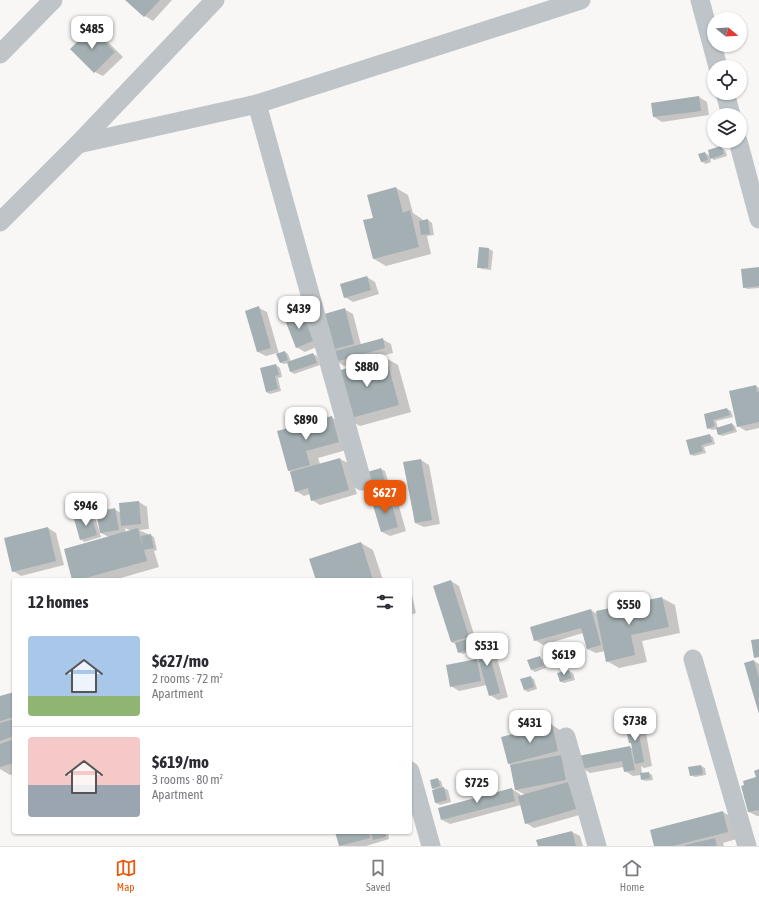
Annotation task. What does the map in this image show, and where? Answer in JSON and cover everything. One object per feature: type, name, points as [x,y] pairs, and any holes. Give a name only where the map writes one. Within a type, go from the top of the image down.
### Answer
[{"type":"street","points":[[0,54],[53,0]]},
{"type":"street","points":[[0,222],[78,144],[215,0]]},
{"type":"street","points":[[78,144],[257,104],[581,0]]},
{"type":"street","points":[[700,0],[716,60]]},
{"type":"street","points":[[257,104],[362,481]]},
{"type":"street","points":[[740,148],[759,219]]},
{"type":"street","points":[[693,659],[747,846]]},
{"type":"street","points":[[566,737],[597,846]]},
{"type":"street","points":[[412,778],[431,846]]},
{"type":"building","points":[[125,0],[160,0],[144,17]]},
{"type":"building","points":[[91,28],[115,52],[94,73],[70,49]]},
{"type":"building","points":[[699,96],[701,111],[653,117],[651,103]]},
{"type":"building","points":[[722,148],[724,154],[710,159],[708,150]]},
{"type":"building","points":[[705,152],[708,160],[701,162],[698,154]]},
{"type":"building","points":[[396,187],[403,213],[410,210],[419,247],[373,259],[363,220],[373,218],[367,195]]},
{"type":"building","points":[[428,219],[430,234],[421,235],[419,221]]},
{"type":"building","points":[[479,247],[489,248],[488,268],[477,268]]},
{"type":"building","points":[[759,267],[759,286],[743,288],[741,269]]},
{"type":"building","points":[[367,276],[371,290],[344,298],[340,284]]},
{"type":"building","points":[[259,306],[271,348],[257,352],[245,311]]},
{"type":"building","points":[[345,308],[354,344],[331,350],[321,315]]},
{"type":"building","points":[[303,313],[313,341],[296,348],[285,320]]},
{"type":"building","points":[[383,338],[385,348],[335,362],[332,352]]},
{"type":"building","points":[[285,351],[288,360],[280,363],[276,354]]},
{"type":"building","points":[[313,353],[317,363],[290,372],[287,362]]},
{"type":"building","points":[[386,357],[399,405],[347,419],[334,372]]},
{"type":"building","points":[[276,364],[279,375],[275,376],[278,389],[266,392],[260,368]]},
{"type":"building","points":[[756,385],[757,392],[759,391],[759,422],[737,427],[729,391]]},
{"type":"building","points":[[727,408],[730,415],[713,420],[715,426],[707,429],[704,414]]},
{"type":"building","points":[[332,416],[339,442],[306,451],[310,465],[288,471],[277,431]]},
{"type":"building","points":[[732,423],[734,430],[718,435],[716,428]]},
{"type":"building","points":[[710,434],[712,442],[701,445],[703,451],[690,455],[686,440]]},
{"type":"building","points":[[340,458],[349,490],[311,501],[308,488],[295,492],[290,472]]},
{"type":"building","points":[[421,459],[432,520],[415,523],[403,462]]},
{"type":"building","points":[[381,468],[387,489],[371,494],[364,473]]},
{"type":"building","points":[[390,497],[398,527],[381,532],[372,502]]},
{"type":"building","points":[[139,501],[141,524],[121,526],[119,503]]},
{"type":"building","points":[[115,508],[119,530],[100,533],[96,512]]},
{"type":"building","points":[[91,514],[97,535],[80,540],[74,519]]},
{"type":"building","points":[[48,527],[56,561],[12,572],[4,538]]},
{"type":"building","points":[[138,528],[143,547],[141,536],[151,534],[154,548],[144,550],[147,561],[85,578],[71,578],[64,549]]},
{"type":"building","points":[[361,542],[372,578],[315,578],[309,559]]},
{"type":"building","points":[[451,580],[469,637],[451,642],[433,586]]},
{"type":"building","points":[[662,597],[669,627],[631,635],[635,655],[606,662],[596,611]]},
{"type":"building","points":[[591,609],[601,645],[587,649],[581,628],[534,641],[530,627]]},
{"type":"building","points":[[499,634],[503,655],[492,657],[489,636]]},
{"type":"building","points":[[470,638],[473,648],[458,653],[455,643]]},
{"type":"building","points":[[485,638],[500,693],[489,696],[473,641]]},
{"type":"building","points":[[759,639],[759,657],[754,658],[751,640]]},
{"type":"building","points":[[540,656],[543,666],[531,670],[527,660]]},
{"type":"building","points":[[477,659],[481,681],[450,687],[446,665]]},
{"type":"building","points":[[754,660],[759,678],[759,714],[744,663]]},
{"type":"building","points":[[569,670],[572,678],[560,682],[557,673]]},
{"type":"building","points":[[531,676],[534,687],[524,690],[520,679]]},
{"type":"building","points":[[12,693],[12,718],[0,721],[0,696]]},
{"type":"building","points":[[12,720],[12,737],[0,741],[0,723]]},
{"type":"building","points":[[637,723],[644,762],[635,764],[631,743],[629,743],[625,725]]},
{"type":"building","points":[[552,724],[558,751],[508,764],[501,737]]},
{"type":"building","points":[[12,740],[12,764],[0,767],[0,744]]},
{"type":"building","points":[[630,746],[635,770],[624,772],[622,761],[581,769],[578,756]]},
{"type":"building","points":[[561,755],[566,780],[515,790],[510,765]]},
{"type":"building","points":[[701,765],[703,774],[690,776],[688,767]]},
{"type":"building","points":[[759,769],[759,810],[748,812],[741,786],[744,785],[743,781],[756,777],[754,771]]},
{"type":"building","points":[[649,772],[650,778],[641,780],[640,773]]},
{"type":"building","points":[[438,778],[440,786],[432,789],[430,780]]},
{"type":"building","points":[[568,782],[576,809],[525,824],[518,796]]},
{"type":"building","points":[[444,787],[447,800],[435,803],[432,790]]},
{"type":"building","points":[[512,788],[515,801],[441,820],[438,808]]},
{"type":"building","points":[[723,811],[728,832],[673,846],[654,846],[650,830]]},
{"type":"building","points":[[572,831],[576,846],[538,846],[536,840]]},
{"type":"building","points":[[336,834],[369,834],[370,838],[339,846]]},
{"type":"building","points":[[372,834],[385,834],[386,837],[373,840]]},
{"type":"building","points":[[715,838],[717,846],[685,846],[685,845]]}]
